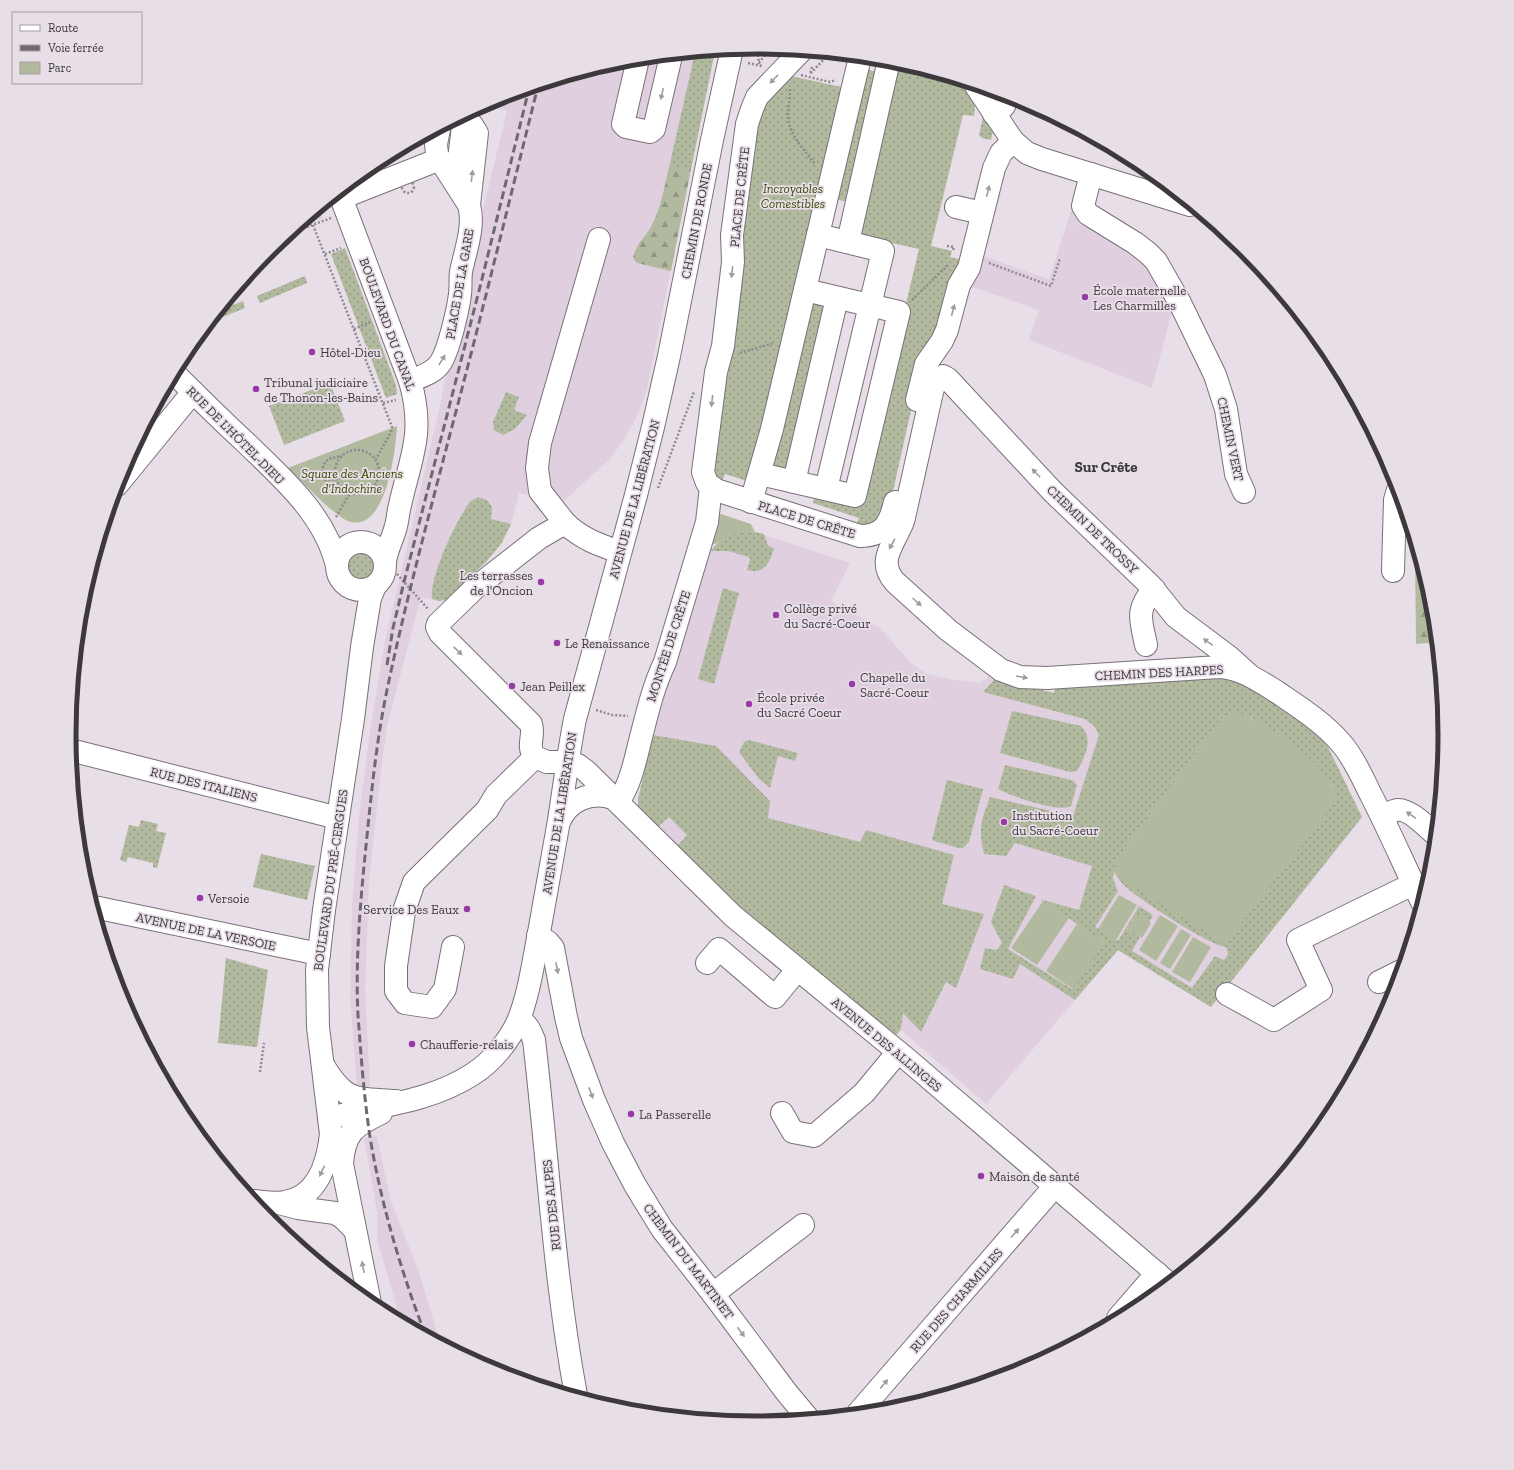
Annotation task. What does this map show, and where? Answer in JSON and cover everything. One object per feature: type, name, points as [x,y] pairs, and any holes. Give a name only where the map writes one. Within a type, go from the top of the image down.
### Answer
[{"type":"street","name":"CHEMIN DE RONDE","points":[[661,393],[712,140],[731,55]]},
{"type":"street","name":"PLACE DE CRÊTE","points":[[807,56],[779,75],[757,97],[746,132],[732,235],[733,262],[723,346],[716,372],[703,467],[705,478],[711,487],[720,492],[860,536],[874,535],[880,532],[889,522],[893,510],[924,370],[929,357],[942,341],[947,330],[960,285],[969,268],[992,174],[998,157],[1013,141]]},
{"type":"street","points":[[637,65],[623,124],[626,127],[650,132],[654,129],[670,60]]},
{"type":"street","points":[[751,502],[760,474],[794,337],[859,62]]},
{"type":"street","points":[[848,242],[888,67]]},
{"type":"street","points":[[983,104],[1004,106],[1006,101]]},
{"type":"street","points":[[983,104],[1013,141],[1027,153],[1181,202]]},
{"type":"street","points":[[464,120],[472,125],[477,133],[469,205]]},
{"type":"street","points":[[343,194],[448,171],[459,123]]},
{"type":"street","name":"PLACE DE LA GARE","points":[[410,381],[433,371],[439,365],[446,353],[459,300],[461,275],[470,225],[471,212],[469,205],[448,171],[436,147],[438,134]]},
{"type":"street","name":"CHEMIN VERT","points":[[1091,174],[1083,206],[1088,214],[1135,243],[1156,261],[1200,341],[1215,375],[1226,410],[1236,474],[1244,492]]},
{"type":"street","name":"BOULEVARD DU CANAL","points":[[340,196],[410,381],[416,406],[417,435],[413,455],[396,526],[388,547],[382,573]]},
{"type":"street","points":[[956,207],[982,213]]},
{"type":"street","points":[[818,235],[883,251],[826,489]]},
{"type":"street","points":[[599,239],[540,442],[537,468],[540,491],[565,523],[574,532],[586,539],[620,552]]},
{"type":"street","points":[[760,474],[855,496],[899,312],[805,290]]},
{"type":"street","points":[[794,482],[837,298]]},
{"type":"street","name":"CHEMIN DE TROSSY","points":[[889,575],[887,567],[888,553],[900,530],[905,513],[933,387],[938,378],[943,376],[965,396],[1002,438],[1054,492],[1154,589],[1176,617],[1228,656],[1249,675]]},
{"type":"street","name":"RUE DE L'HÔTEL-DIEU","points":[[178,377],[265,462],[314,515],[332,549],[341,574]]},
{"type":"street","points":[[130,469],[193,392]]},
{"type":"street","name":"AVENUE DE LA LIBÉRATION","points":[[330,1126],[406,1102],[454,1084],[480,1068],[502,1045],[519,1019],[527,991],[538,936],[578,705],[636,494],[661,393]]},
{"type":"street","name":"MONTÉE DE CRÊTE","points":[[615,800],[625,792],[656,682],[665,662],[704,530],[711,487]]},
{"type":"street","points":[[1393,571],[1395,499]]},
{"type":"street","name":"BOULEVARD DU CANAL","points":[[363,542],[377,536],[400,505]]},
{"type":"street","name":"RUE DE L'HÔTEL-DIEU","points":[[314,515],[343,534],[372,544],[378,548],[383,554],[382,573]]},
{"type":"street","points":[[453,947],[445,989],[432,1007],[405,1003],[396,991],[396,966],[404,911],[414,882],[487,810],[527,752],[532,736],[530,724],[440,633],[437,627],[440,621],[475,588],[539,538],[565,523]]},
{"type":"street","points":[[363,542],[350,544],[345,549],[339,558],[341,574],[350,588],[361,590],[382,573]]},
{"type":"street","name":"BOULEVARD DU PRÉ-CERGUES","points":[[368,1293],[342,1164],[330,1126],[321,1062],[317,1014],[317,985],[322,922],[353,719],[362,647],[370,598],[382,573]]},
{"type":"street","name":"BOULEVARD DU PRÉ-CERGUES","points":[[341,574],[354,606],[362,647]]},
{"type":"street","name":"CHEMIN DES HARPES","points":[[889,575],[951,633],[996,666],[1013,675],[1028,678],[1042,678],[1219,667],[1228,668],[1249,675],[1300,708],[1340,741],[1352,758],[1382,816],[1417,893]]},
{"type":"street","points":[[1146,645],[1140,614],[1146,598],[1154,589]]},
{"type":"street","name":"RUE DES ITALIENS","points":[[76,752],[338,818]]},
{"type":"street","name":"AVENUE DES ALLINGES","points":[[527,752],[548,762],[567,762],[582,768],[733,916],[898,1052],[1162,1278]]},
{"type":"street","points":[[558,827],[561,818],[567,809],[579,800],[593,795],[603,795],[615,800]]},
{"type":"street","points":[[1382,816],[1396,810],[1405,811],[1431,831]]},
{"type":"street","points":[[1227,994],[1274,1020],[1321,990],[1298,940],[1417,893]]},
{"type":"street","name":"AVENUE DE LA VERSOIE","points":[[98,908],[319,954]]},
{"type":"street","name":"CHEMIN DU MARTINET","points":[[538,936],[548,942],[553,948],[571,1038],[594,1100],[613,1143],[650,1212],[787,1393],[805,1415]]},
{"type":"street","points":[[707,963],[719,949],[775,997],[797,970]]},
{"type":"street","points":[[1379,982],[1395,974]]},
{"type":"street","name":"RUE DES ALPES","points":[[519,1019],[530,1029],[534,1040],[557,1257],[570,1365],[575,1391]]},
{"type":"street","points":[[782,1113],[793,1132],[814,1136],[864,1093],[898,1052]]},
{"type":"street","points":[[321,1062],[332,1081],[348,1095],[360,1098],[406,1102]]},
{"type":"street","points":[[342,1164],[345,1144],[358,1125],[406,1102]]},
{"type":"street","points":[[278,1203],[286,1202],[307,1192],[318,1180],[327,1159],[330,1126]]},
{"type":"street","name":"RUE DES CHARMILLES","points":[[863,1407],[1054,1187]]},
{"type":"street","points":[[261,1202],[335,1213],[344,1218],[355,1230]]},
{"type":"street","points":[[712,1294],[803,1225]]},
{"type":"street","points":[[1142,1296],[1162,1278]]},
{"type":"path","points":[[758,54],[759,64]]},
{"type":"path","points":[[759,64],[766,54]]},
{"type":"path","points":[[733,55],[759,64],[779,75],[786,74],[788,72],[810,76],[830,82],[842,78]]},
{"type":"path","points":[[807,56],[810,76]]},
{"type":"path","points":[[810,76],[826,58]]},
{"type":"path","points":[[779,75],[792,131],[830,184]]},
{"type":"path","points":[[301,229],[328,219],[332,226]]},
{"type":"path","points":[[313,225],[392,428],[376,459]]},
{"type":"path","points":[[325,254],[341,248],[338,241]]},
{"type":"path","points":[[947,246],[954,247],[953,251]]},
{"type":"path","points":[[987,262],[1051,286],[1060,258]]},
{"type":"path","points":[[899,312],[954,259]]},
{"type":"path","points":[[354,329],[368,323]]},
{"type":"path","points":[[734,355],[794,337]]},
{"type":"path","points":[[636,494],[649,498],[656,491],[665,472],[695,387]]},
{"type":"path","points":[[383,403],[393,401]]},
{"type":"path","points":[[357,449],[368,452],[376,459],[380,474],[376,486],[366,493],[358,495],[350,493],[342,488],[336,480],[336,465],[346,452],[357,449]]},
{"type":"path","points":[[336,480],[326,480],[322,472],[323,465],[326,460],[342,456]]},
{"type":"path","points":[[292,490],[322,472]]},
{"type":"path","points":[[338,514],[350,493]]},
{"type":"path","points":[[382,573],[398,574],[415,596],[440,621]]},
{"type":"path","points":[[578,705],[612,715],[646,716]]},
{"type":"path","points":[[260,1072],[264,1043]]},
{"type":"shaded area","points":[[714,55],[647,389],[638,414],[624,440],[609,460],[547,515],[539,512],[536,507],[534,496],[519,493],[511,524],[501,544],[486,562],[446,600],[439,601],[421,597],[387,726],[381,770],[369,882],[365,990],[370,1086],[357,1087],[350,998],[352,908],[359,816],[371,724],[385,641],[440,406],[449,356],[478,230],[507,111],[497,108],[498,105],[538,90],[581,77],[624,67]]},
{"type":"shaded area","name":"École maternelle Les Charmilles","points":[[1072,208],[1082,214],[1078,224],[1112,237],[1146,262],[1173,308],[1152,388],[1029,340],[1039,310],[972,287],[980,255],[1049,279]]},
{"type":"shaded area","points":[[321,213],[323,218],[307,224]]},
{"type":"shaded area","name":"Institution du Sacré-Coeur","points":[[755,532],[850,563],[831,601],[880,628],[911,663],[927,674],[980,683],[991,674],[1014,683],[1054,693],[1328,747],[1362,817],[1211,1007],[1118,950],[986,1104],[901,1030],[894,1038],[817,974],[641,813],[638,799],[659,708],[710,551],[716,544]]},
{"type":"shaded area","points":[[377,1136],[390,1199],[419,1272],[438,1337],[399,1314],[377,1239],[377,1212],[364,1138]]},
{"type":"green space","points":[[714,55],[690,174],[670,163],[694,57]]},
{"type":"green space","points":[[895,68],[964,86],[975,105],[974,116],[963,115],[931,246],[952,251],[950,257],[966,261],[922,361],[889,509],[882,522],[855,529],[859,518],[813,503],[816,493],[858,504],[919,249],[856,235]]},
{"type":"green space","points":[[865,69],[882,73],[852,203],[835,199]]},
{"type":"green space","name":"Incroyables Comestibles","points":[[791,76],[846,88],[750,482],[725,474],[721,484],[717,482],[712,469],[756,130],[764,104]]},
{"type":"green space","points":[[983,117],[993,131],[991,140],[982,138],[979,135]]},
{"type":"green space","points":[[670,163],[690,174],[671,271],[637,263],[633,258],[634,253],[651,228],[656,216]]},
{"type":"green space","points":[[345,248],[396,385],[397,394],[386,398],[331,254]]},
{"type":"green space","points":[[305,276],[307,283],[260,303],[257,296]]},
{"type":"green space","points":[[810,297],[831,302],[789,474],[768,469]]},
{"type":"green space","points":[[243,301],[245,308],[218,319],[228,307]]},
{"type":"green space","points":[[330,383],[345,421],[284,445],[269,406]]},
{"type":"green space","points":[[506,392],[519,397],[514,410],[527,415],[515,429],[503,435],[494,430],[493,422]]},
{"type":"green space","name":"Square des Anciens d'Indochine","points":[[397,426],[391,470],[380,503],[372,515],[361,522],[348,521],[342,518],[326,505],[288,468]]},
{"type":"green space","points":[[478,497],[487,500],[492,507],[491,519],[511,524],[501,544],[486,562],[446,600],[439,601],[432,599],[432,590],[439,564],[451,535],[464,510],[470,502]]},
{"type":"green space","points":[[721,514],[751,524],[755,532],[739,533],[729,536],[716,544],[710,543],[717,515]]},
{"type":"green space","points":[[738,532],[755,532],[764,534],[768,546],[774,548],[768,563],[762,569],[758,571],[747,570],[750,559],[749,557],[728,551],[710,551],[723,538]]},
{"type":"green space","points":[[361,553],[370,557],[374,566],[370,575],[361,579],[352,575],[348,566],[352,557]]},
{"type":"green space","points":[[1415,560],[1425,602],[1431,642],[1416,644]]},
{"type":"green space","points":[[723,588],[739,593],[714,684],[698,679]]},
{"type":"green space","points":[[1208,672],[1236,679],[1307,723],[1328,747],[1362,817],[1211,1007],[1118,950],[1075,1000],[1020,964],[1013,979],[980,969],[985,948],[997,950],[1002,943],[991,922],[1004,885],[1036,896],[1008,949],[1072,989],[1104,942],[1040,899],[1079,910],[1092,866],[1015,843],[1006,856],[984,854],[982,845],[981,825],[990,797],[1073,816],[1099,735],[1094,726],[1085,719],[983,692],[997,677],[1054,693],[1056,683]],"holes":[[[1224,716],[1252,718],[1300,750],[1318,766],[1332,784],[1337,800],[1117,859]],[[1114,872],[1126,887],[1159,911],[1205,939],[1226,947],[1228,954],[1224,960],[1215,956],[1192,988],[1132,951],[1140,937],[1127,929],[1136,914],[1149,922],[1153,915],[1139,906],[1118,941],[1095,927],[1118,891],[1113,879]]]},
{"type":"green space","points":[[1012,711],[1081,726],[1085,731],[1088,742],[1083,760],[1077,771],[1070,772],[1000,753]]},
{"type":"green space","points":[[1234,712],[1261,723],[1284,738],[1308,757],[1327,776],[1336,794],[1337,800],[1225,944],[1131,885],[1114,868],[1117,859],[1213,729],[1224,716]]},
{"type":"green space","points":[[653,735],[716,746],[770,801],[768,818],[860,842],[866,830],[954,855],[942,904],[984,914],[956,988],[946,982],[921,1032],[903,1013],[901,1029],[894,1038],[731,900],[676,847],[687,835],[669,817],[657,828],[638,807],[638,799]]},
{"type":"green space","points":[[749,740],[798,753],[795,761],[778,756],[770,788],[759,779],[739,752],[744,742]]},
{"type":"green space","points":[[1005,765],[1072,780],[1077,785],[1071,806],[1065,808],[1046,806],[1013,796],[998,789]]},
{"type":"green space","points":[[947,780],[983,789],[969,842],[963,848],[958,848],[932,840]]},
{"type":"green space","points":[[141,820],[158,824],[156,831],[166,833],[157,868],[153,867],[153,863],[128,857],[126,862],[120,860],[129,825],[139,827]]},
{"type":"green space","points":[[261,854],[315,866],[307,900],[253,887]]},
{"type":"green space","points":[[1119,895],[1137,905],[1116,940],[1098,929]]},
{"type":"green space","points":[[1043,901],[1069,918],[1037,965],[1011,948]]},
{"type":"green space","points":[[1136,914],[1151,923],[1142,938],[1127,929]]},
{"type":"green space","points":[[1160,915],[1178,926],[1156,961],[1139,950]]},
{"type":"green space","points":[[1077,924],[1104,942],[1073,989],[1046,971]]},
{"type":"green space","points":[[1181,929],[1191,935],[1170,969],[1160,963]]},
{"type":"green space","points":[[1193,937],[1211,947],[1190,982],[1172,972]]},
{"type":"green space","points":[[226,958],[268,970],[257,1047],[218,1043]]},
{"type":"railway","points":[[423,1329],[400,1262],[386,1212],[370,1137],[364,1092],[357,993],[359,926],[363,881],[371,799],[383,708],[401,626],[484,304],[537,90]]},
{"type":"railway","points":[[387,665],[393,628],[404,582],[528,94]]},
{"type":"place","name":"École maternelle Les Charmilles","points":[[1085,297]]},
{"type":"place","name":"Hôtel-Dieu","points":[[312,352]]},
{"type":"place","name":"Tribunal judiciaire de Thonon-les-Bains","points":[[256,389]]},
{"type":"place","name":"Les terrasses de l'Oncion","points":[[541,582]]},
{"type":"place","name":"Collège privé du Sacré-Coeur","points":[[776,615]]},
{"type":"place","name":"Le Renaissance","points":[[557,643]]},
{"type":"place","name":"Chapelle du Sacré-Coeur","points":[[852,684]]},
{"type":"place","name":"Jean Peillex","points":[[512,686]]},
{"type":"place","name":"École privée du Sacré Coeur","points":[[749,704]]},
{"type":"place","name":"Institution du Sacré-Coeur","points":[[1004,822]]},
{"type":"place","name":"Versoie","points":[[200,898]]},
{"type":"place","name":"Service Des Eaux","points":[[467,909]]},
{"type":"place","name":"Chaufferie-relais","points":[[412,1044]]},
{"type":"place","name":"La Passerelle","points":[[631,1114]]},
{"type":"place","name":"Maison de santé","points":[[981,1176]]},
{"type":"district","name":"Sur Crête","points":[[1106,467]]}]
